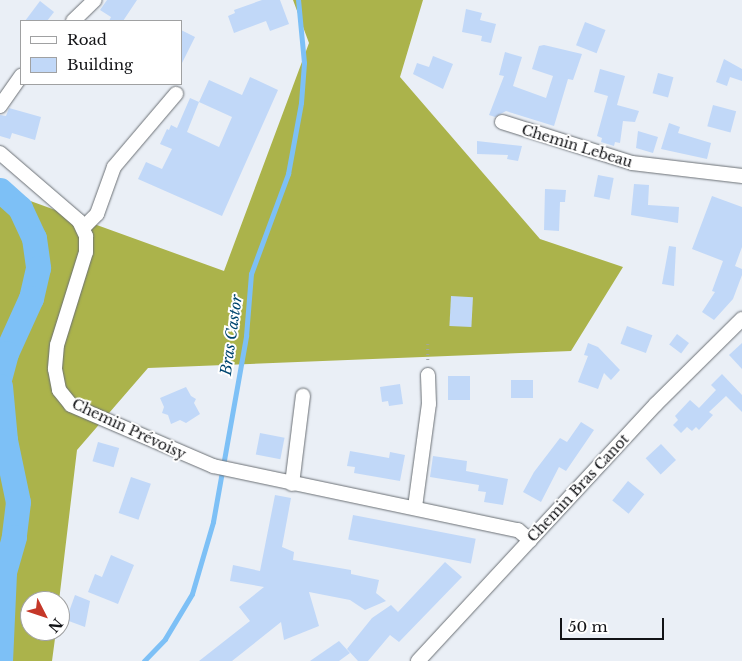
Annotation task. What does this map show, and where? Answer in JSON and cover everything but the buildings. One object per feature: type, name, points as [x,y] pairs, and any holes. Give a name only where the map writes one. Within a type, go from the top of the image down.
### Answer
[{"type":"street","points":[[74,20],[95,0]]},
{"type":"street","points":[[0,106],[20,77]]},
{"type":"street","points":[[0,153],[23,170],[84,228],[97,214],[114,167],[176,94]]},
{"type":"street","name":"Chemin Lebeau","points":[[502,122],[632,163],[742,176]]},
{"type":"street","name":"Chemin Prévoisy","points":[[84,228],[86,252],[57,345],[55,369],[59,390],[71,405],[213,466],[292,484]]},
{"type":"street","name":"Chemin Bras Canot","points":[[418,661],[656,404],[742,319]]},
{"type":"street","points":[[415,507],[429,404],[428,375]]},
{"type":"street","points":[[303,396],[292,484],[415,507],[518,530],[530,540]]},
{"type":"path","points":[[428,344],[428,375]]},
{"type":"green space","points":[[293,0],[423,0],[400,77],[540,239],[623,267],[571,351],[148,368],[77,450],[60,591],[20,591],[20,641],[55,641],[52,661],[0,661],[0,190],[224,271],[309,43]]},
{"type":"waterway","name":"Bras Castor","points":[[144,661],[165,639],[192,594],[213,522],[246,336],[251,274],[288,174],[301,103],[304,63],[298,0]]},
{"type":"waterway","points":[[0,190],[20,208],[34,238],[38,268],[31,298],[6,353],[0,376]]},
{"type":"waterway","points":[[0,386],[5,440],[18,502],[14,537],[4,573],[0,660]]}]
